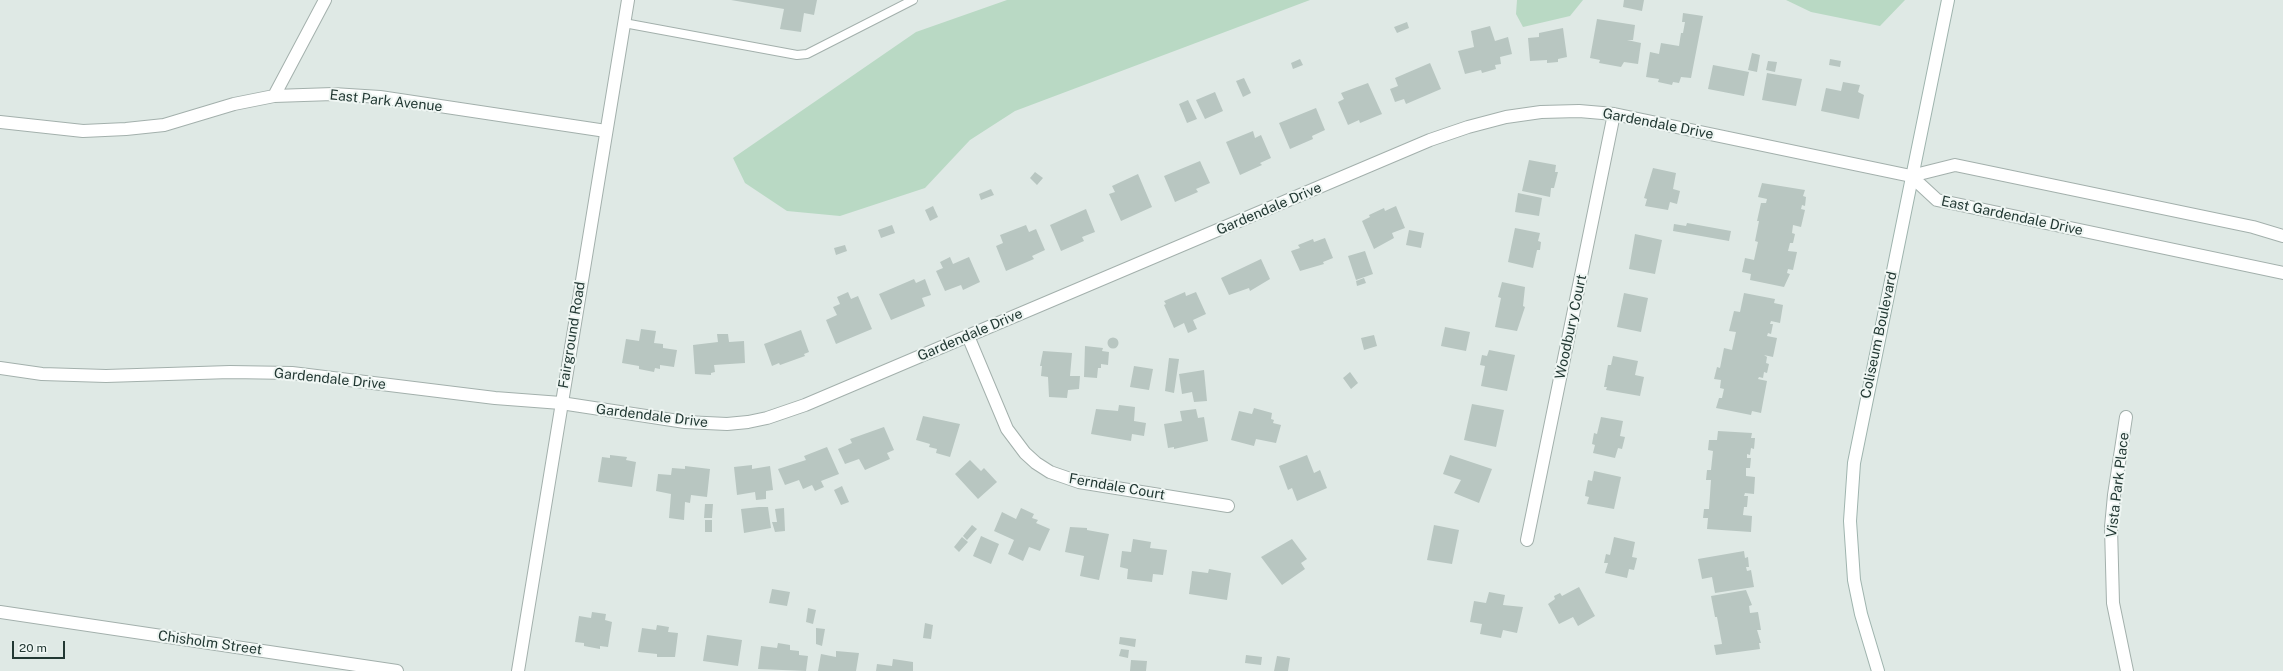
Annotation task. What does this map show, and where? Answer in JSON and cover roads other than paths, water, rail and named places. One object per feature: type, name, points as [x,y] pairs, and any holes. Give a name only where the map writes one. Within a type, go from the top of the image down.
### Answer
[{"type":"street","points":[[274,96],[325,0]]},
{"type":"street","name":"Fairground Road","points":[[518,671],[628,0]]},
{"type":"street","name":"Coliseum Boulevard","points":[[1878,671],[1861,614],[1854,580],[1850,529],[1851,492],[1858,434],[1948,0]]},
{"type":"street","name":"East Park Avenue","points":[[0,122],[83,131],[126,129],[164,125],[234,104],[274,96],[333,94],[380,97],[606,130]]},
{"type":"street","name":"Gardendale Drive","points":[[0,368],[42,374],[106,376],[230,372],[292,373],[496,398],[562,403],[685,422],[727,424],[748,422],[774,416],[805,406],[1430,140],[1468,126],[1506,117],[1540,112],[1579,111],[1614,114],[1911,176]]},
{"type":"street","name":"Woodbury Court","points":[[1527,540],[1614,114]]},
{"type":"street","points":[[1911,176],[1955,165],[2253,227],[2283,236]]},
{"type":"street","name":"East Gardendale Drive","points":[[1911,176],[1937,200],[2283,272]]},
{"type":"street","name":"Ferndale Court","points":[[968,336],[1007,429],[1025,453],[1043,468],[1064,478],[1079,482],[1228,506]]},
{"type":"street","name":"Vista Park Place","points":[[2126,417],[2114,494],[2111,527],[2113,603],[2127,671]]},
{"type":"street","name":"Chisholm Street","points":[[0,612],[397,671]]},
{"type":"lane","points":[[624,23],[797,55],[807,54],[914,0]]}]
